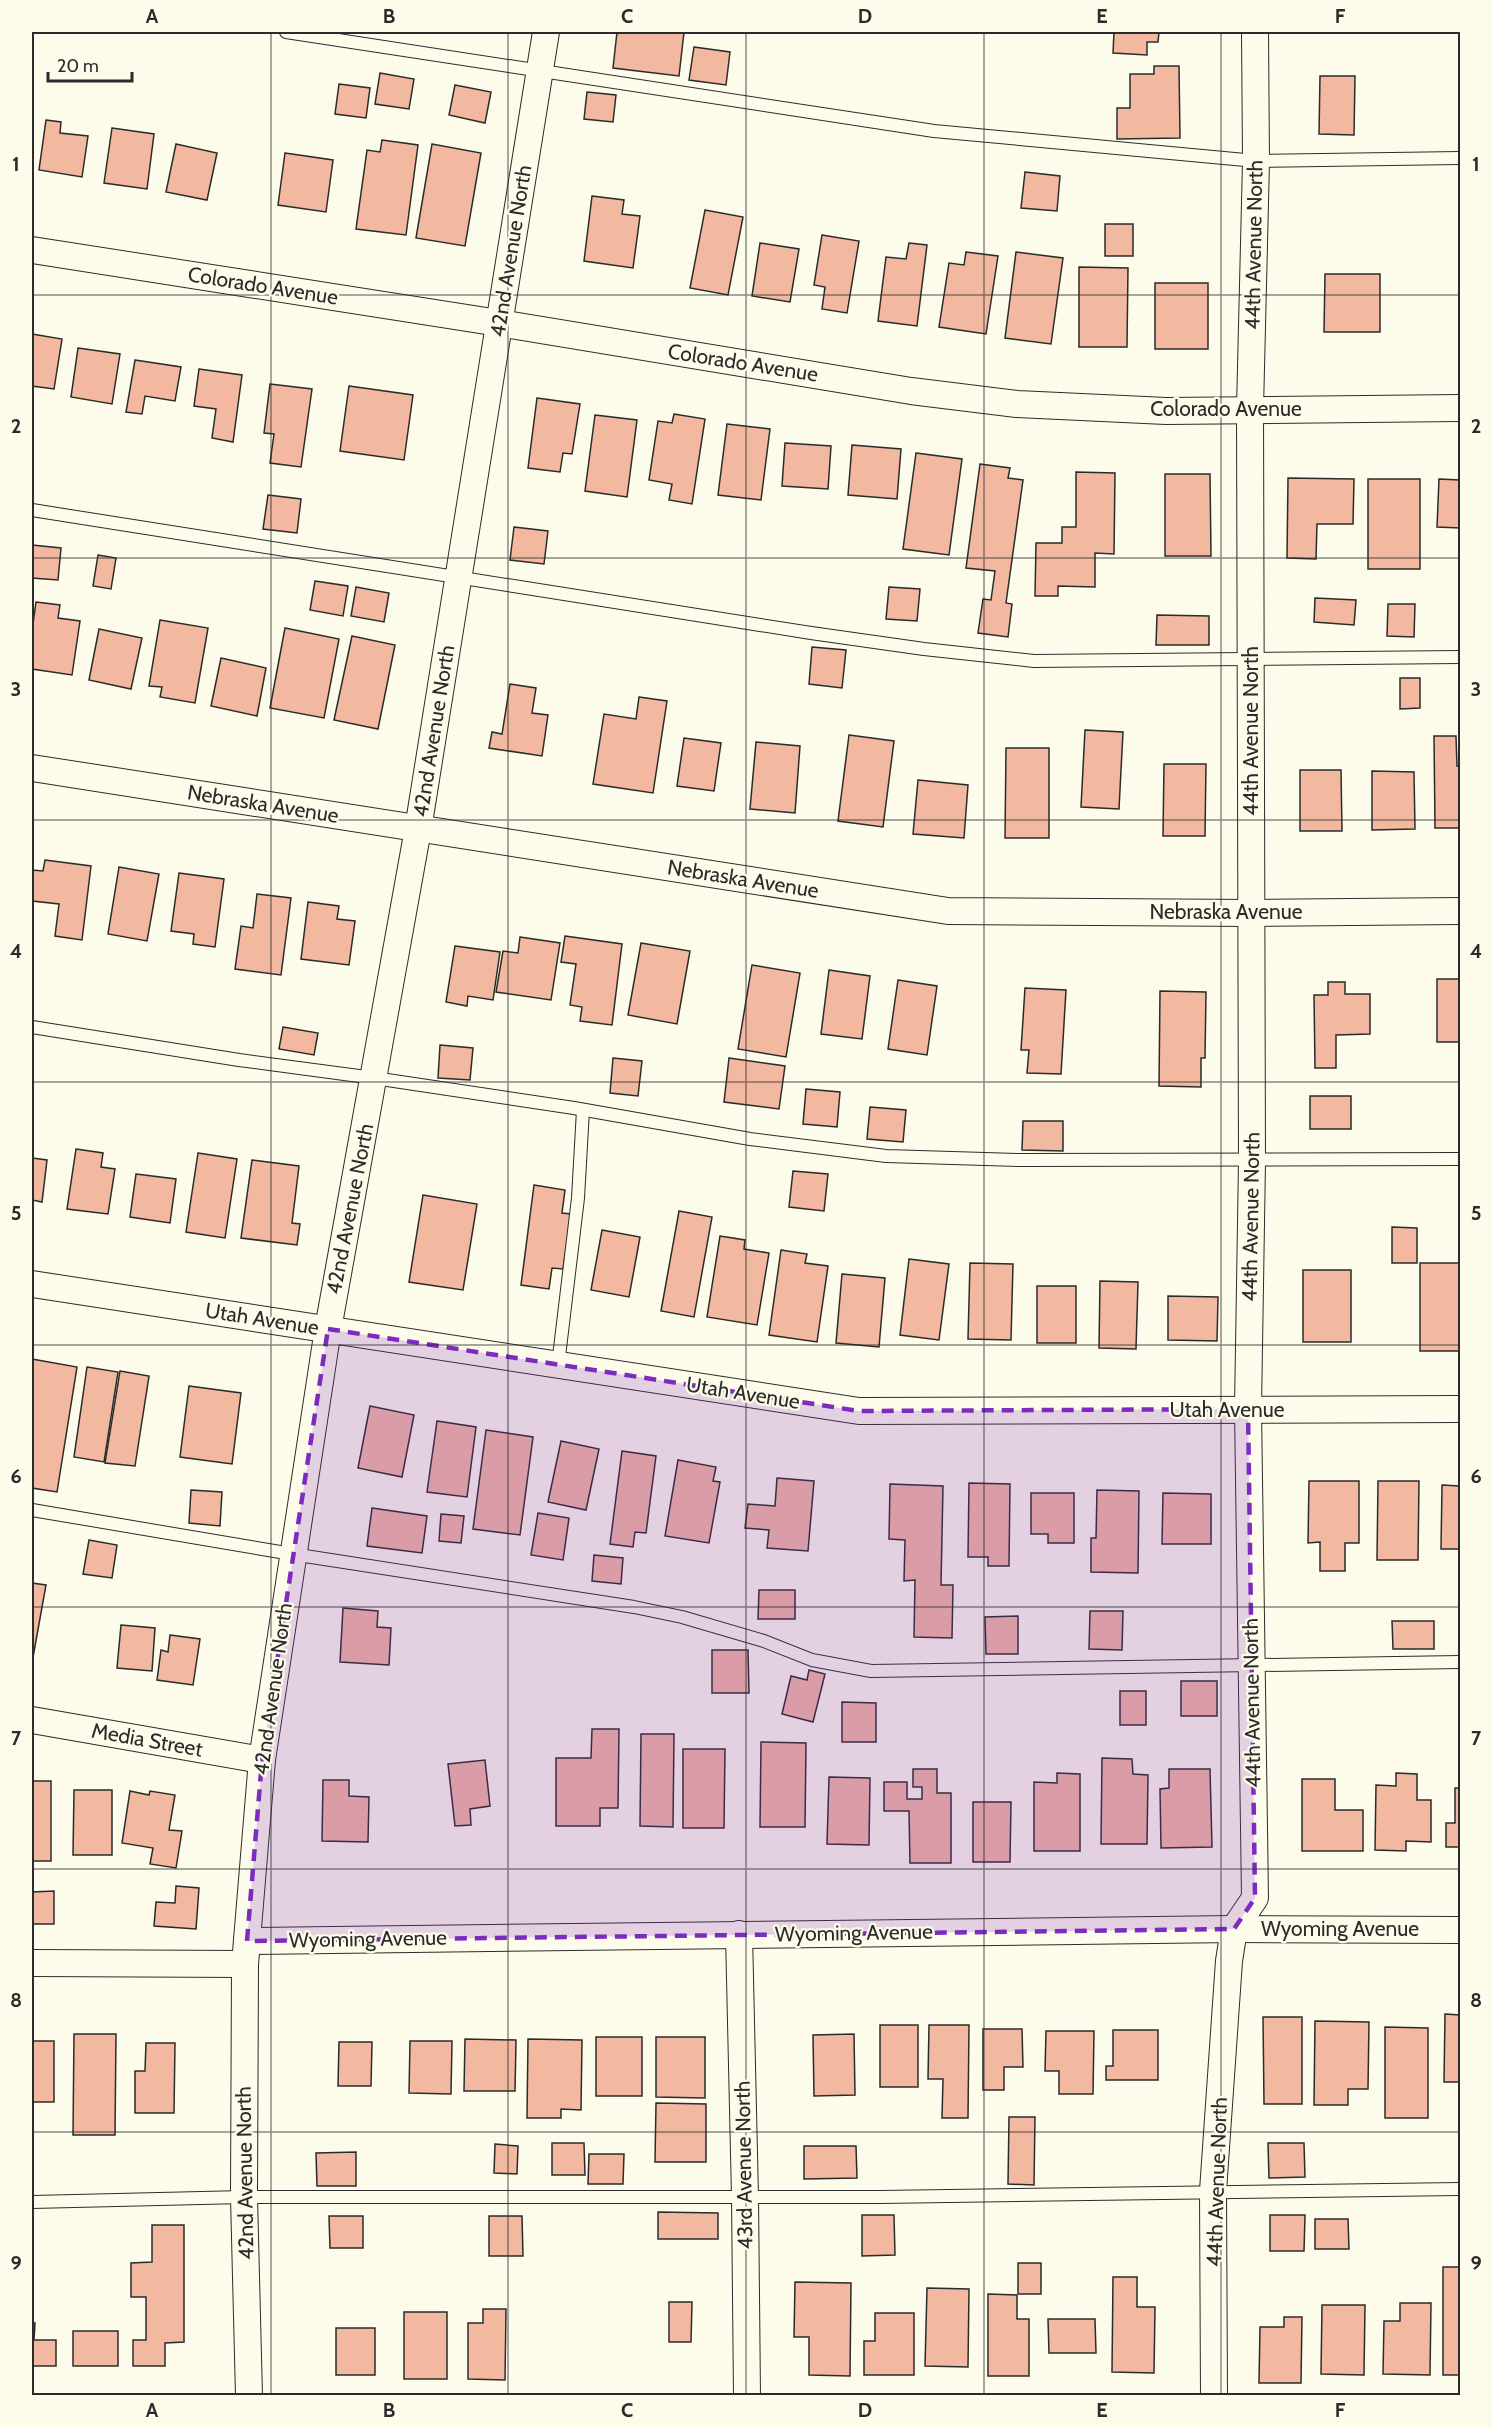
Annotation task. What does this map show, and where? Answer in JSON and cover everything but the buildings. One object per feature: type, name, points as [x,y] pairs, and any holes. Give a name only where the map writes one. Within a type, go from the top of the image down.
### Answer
[{"type":"street","name":"42nd Avenue North","points":[[249,2396],[244,2197],[246,1952],[262,1760],[328,1329],[418,829],[546,32]]},
{"type":"street","name":"44th Avenue North","points":[[1214,2396],[1213,2191],[1229,1961],[1234,1929],[1255,1898],[1248,1409],[1253,913],[1250,410],[1256,161],[1255,32]]},
{"type":"street","name":"Colorado Avenue","points":[[32,250],[499,323],[911,391],[1017,404],[1166,411],[1461,408]]},
{"type":"street","name":"Nebraska Avenue","points":[[32,768],[948,911],[1253,913],[1461,911]]},
{"type":"street","name":"Utah Avenue","points":[[32,1284],[859,1411],[1461,1409]]},
{"type":"street","name":"Media Street","points":[[32,1720],[262,1760]]},
{"type":"street","name":"Wyoming Avenue","points":[[32,1963],[246,1952],[739,1934],[1234,1929],[1461,1930]]},
{"type":"street","name":"43rd Avenue North","points":[[739,1934],[746,2197],[747,2396]]},
{"type":"lane","points":[[286,32],[934,131],[1256,161],[1461,158]]},
{"type":"lane","points":[[32,510],[822,634],[924,649],[1034,661],[1461,657]]},
{"type":"lane","points":[[32,1027],[239,1060],[374,1077],[750,1138],[886,1156],[1019,1160],[1461,1159]]},
{"type":"lane","points":[[558,1365],[579,1198],[583,1110]]},
{"type":"lane","points":[[32,1510],[292,1554],[634,1607],[682,1617],[765,1641],[812,1660],[871,1671],[1461,1662]]},
{"type":"lane","points":[[32,2202],[244,2197],[880,2197],[1461,2189]]},
{"type":"highlighted area","points":[[328,1329],[859,1411],[1248,1409],[1255,1898],[1234,1929],[247,1941],[262,1760]]}]
